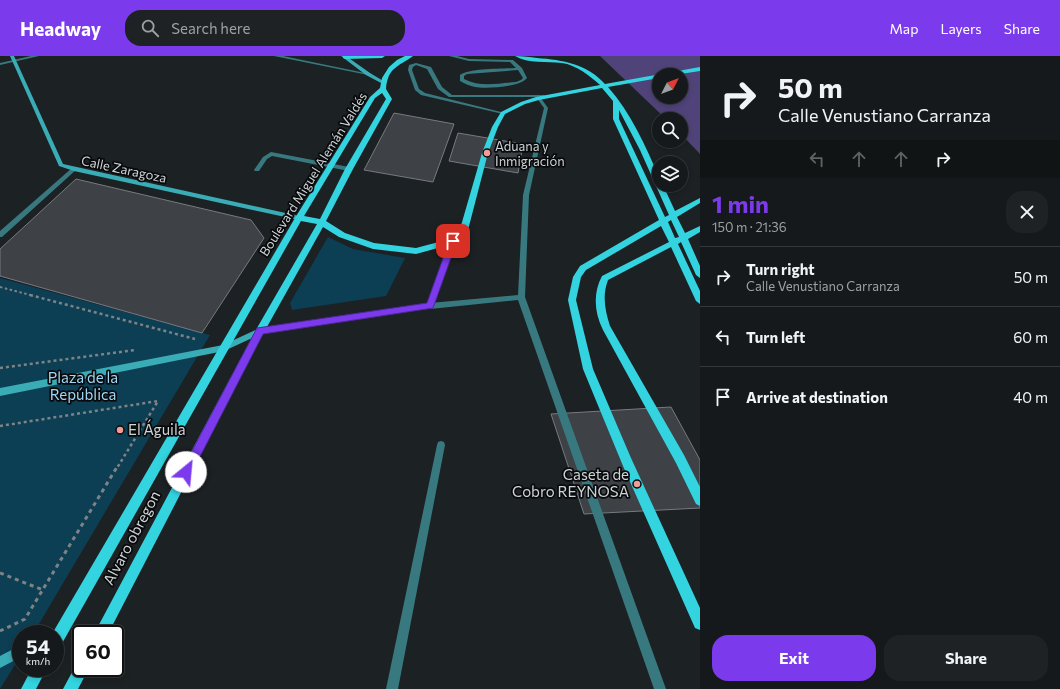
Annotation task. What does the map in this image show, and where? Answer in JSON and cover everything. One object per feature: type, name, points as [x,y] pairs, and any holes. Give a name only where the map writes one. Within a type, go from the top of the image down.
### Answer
[{"type":"main road","points":[[344,57],[382,56]]},
{"type":"main road","points":[[344,57],[383,85],[385,75],[394,65],[399,60],[410,56]]},
{"type":"main road","points":[[518,56],[568,63],[582,68],[598,81],[616,101],[629,119],[652,170]]},
{"type":"main road","name":"Calle Zaragoza","points":[[13,59],[61,165],[299,218]]},
{"type":"main road","points":[[688,71],[700,69]]},
{"type":"main road","points":[[299,218],[322,222],[342,235],[372,246],[416,251],[453,241],[464,230],[485,153],[495,127],[503,113],[523,103],[538,98],[652,77]]},
{"type":"main road","name":"Boulevard Miguel Alemán Valdés","points":[[224,348],[299,218],[373,97],[383,85],[389,99],[349,169],[322,222],[260,331]]},
{"type":"main road","points":[[616,101],[616,119],[700,301]]},
{"type":"main road","points":[[662,192],[700,275]]},
{"type":"main road","points":[[700,200],[583,268],[577,277],[572,300],[588,369],[700,623]]},
{"type":"main road","points":[[700,229],[605,278],[600,289],[599,306],[606,327],[680,459],[700,500]]},
{"type":"main road","points":[[0,392],[224,348],[260,331]]},
{"type":"main road","name":"Alvaro obregon","points":[[106,625],[260,331]]},
{"type":"main road","name":"Alvaro obregon","points":[[64,626],[224,348]]},
{"type":"main road","points":[[0,662],[12,656]]},
{"type":"main road","points":[[28,689],[35,677]]},
{"type":"main road","points":[[70,689],[77,677]]},
{"type":"street","points":[[0,64],[13,59],[37,56]]},
{"type":"street","points":[[276,56],[368,74]]},
{"type":"street","points":[[451,56],[469,60],[511,61],[520,70],[525,78],[523,81],[517,83],[477,86],[467,84],[462,80],[462,76],[466,73],[520,70]]},
{"type":"street","points":[[503,113],[423,94],[417,90],[410,70],[411,66],[416,64],[429,68],[439,89],[444,94],[451,96],[551,96]]},
{"type":"street","points":[[538,98],[546,108],[526,195],[521,297],[660,689]]},
{"type":"street","points":[[257,170],[265,158],[271,154],[349,169]]},
{"type":"street","points":[[0,235],[74,169]]},
{"type":"street","points":[[430,306],[453,241]]},
{"type":"street","points":[[260,331],[430,306],[521,297]]},
{"type":"street","points":[[392,689],[441,446]]},
{"type":"path","points":[[0,287],[200,340],[192,342]]},
{"type":"path","points":[[0,368],[138,349]]},
{"type":"path","points":[[0,426],[158,401],[26,618],[0,631]]},
{"type":"path","points":[[0,573],[43,590]]},
{"type":"green space","points":[[328,237],[353,249],[405,258],[386,296],[292,310],[290,303]]},
{"type":"green space","name":"Plaza de la República","points":[[0,278],[210,335],[38,625],[12,625],[12,670],[0,689]]},
{"type":"shaded area","points":[[600,56],[700,56],[700,154],[688,141],[688,112],[659,112]]},
{"type":"building","points":[[394,113],[454,124],[433,182],[364,170]]},
{"type":"building","name":"Aduana y Inmigración","points":[[458,133],[523,144],[518,173],[449,161]]},
{"type":"building","points":[[76,179],[251,220],[264,238],[202,333],[0,276],[0,249]]},
{"type":"building","name":"Caseta de Cobro REYNOSA","points":[[671,407],[700,460],[700,508],[584,514],[551,414]]},
{"type":"place","name":"Aduana y Inmigración","points":[[487,153]]},
{"type":"place","name":"El Águila","points":[[120,430]]},
{"type":"place","name":"Caseta de Cobro REYNOSA","points":[[637,484]]},
{"type":"route","points":[[186,472],[260,331],[430,306],[453,241]]}]
